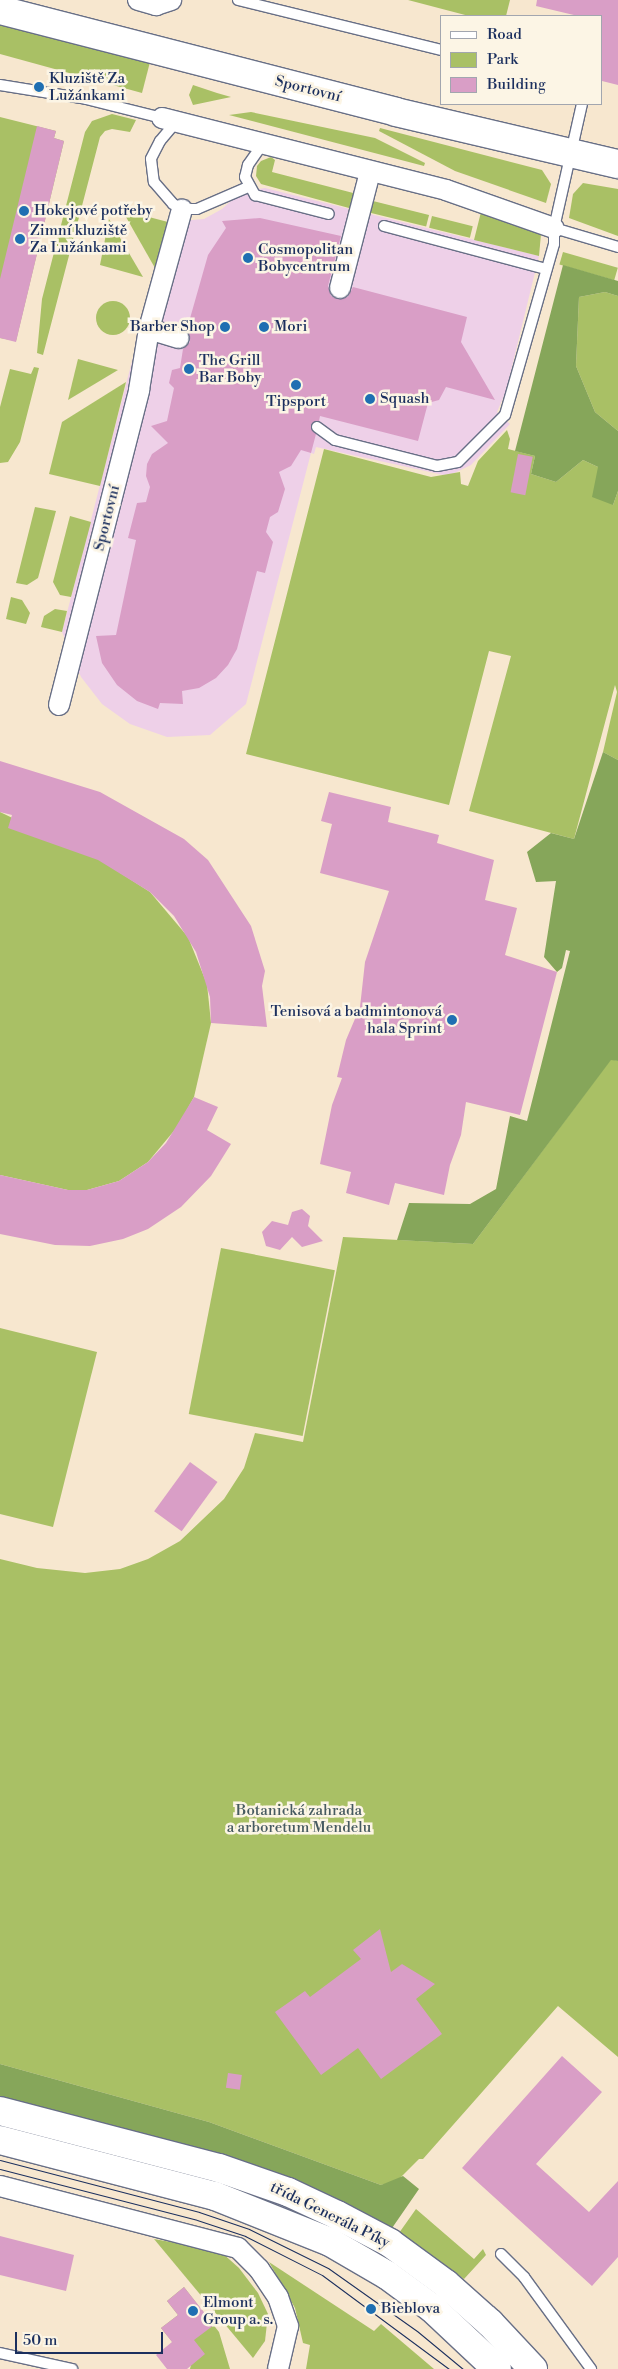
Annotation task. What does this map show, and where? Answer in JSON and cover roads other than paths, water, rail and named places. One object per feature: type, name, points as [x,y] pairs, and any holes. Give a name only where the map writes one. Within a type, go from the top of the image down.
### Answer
[{"type":"main road","name":"Sportovní","points":[[0,10],[571,155],[618,164]]},
{"type":"main road","name":"třída Generála Píky","points":[[0,2111],[219,2168],[312,2203],[390,2243],[446,2284],[490,2323],[533,2369]]},
{"type":"main road","name":"třída Generála Píky","points":[[0,2140],[215,2196],[330,2242],[388,2275],[432,2308],[497,2369]]},
{"type":"street","points":[[138,0],[156,5],[170,0]]},
{"type":"street","points":[[169,120],[262,146],[446,190],[554,228]]},
{"type":"street","points":[[340,288],[370,172]]},
{"type":"street","name":"Sportovní","points":[[58,705],[140,390],[149,330],[182,209]]},
{"type":"street","points":[[149,330],[179,338]]},
{"type":"street","points":[[0,2186],[238,2248],[259,2269],[278,2297],[288,2326],[280,2362]]},
{"type":"lane","points":[[238,0],[440,50]]},
{"type":"lane","points":[[0,85],[86,99],[169,120],[151,159],[151,170],[160,192],[182,209],[208,206],[248,187]]},
{"type":"lane","points":[[317,428],[335,440],[438,466],[458,462],[506,415],[554,244],[554,228],[582,105]]},
{"type":"lane","points":[[262,146],[248,165],[245,177],[248,187],[264,199],[329,214]]},
{"type":"lane","points":[[384,226],[546,269]]},
{"type":"lane","points":[[554,228],[618,247]]},
{"type":"lane","points":[[501,2254],[524,2277],[591,2369]]},
{"type":"lane","points":[[0,2352],[72,2369]]},
{"type":"tram line","points":[[0,2160],[199,2212],[249,2229],[328,2268],[417,2331],[463,2369]]},
{"type":"tram line","points":[[0,2169],[197,2220],[245,2236],[322,2275],[449,2369]]},
{"type":"place","name":"Kluziště Za Lužánkami","points":[[39,87]]},
{"type":"place","name":"Hokejové potřeby","points":[[24,211]]},
{"type":"place","name":"Zimní kluziště Za Lužánkami","points":[[20,239]]},
{"type":"place","name":"Cosmopolitan Bobycentrum","points":[[248,258]]},
{"type":"place","name":"Barber Shop","points":[[225,327]]},
{"type":"place","name":"Mori","points":[[264,327]]},
{"type":"place","name":"The Grill Bar Boby","points":[[189,369]]},
{"type":"place","name":"Tipsport","points":[[296,385]]},
{"type":"place","name":"Squash","points":[[370,399]]},
{"type":"place","name":"Tenisová a badmintonová hala Sprint","points":[[452,1020]]},
{"type":"place","name":"Bieblova","points":[[371,2309]]},
{"type":"place","name":"Elmont Group a. s.","points":[[193,2311]]},
{"type":"park label","name":"Botanická zahrada a arboretum Mendelu","points":[[299,1818]]}]
